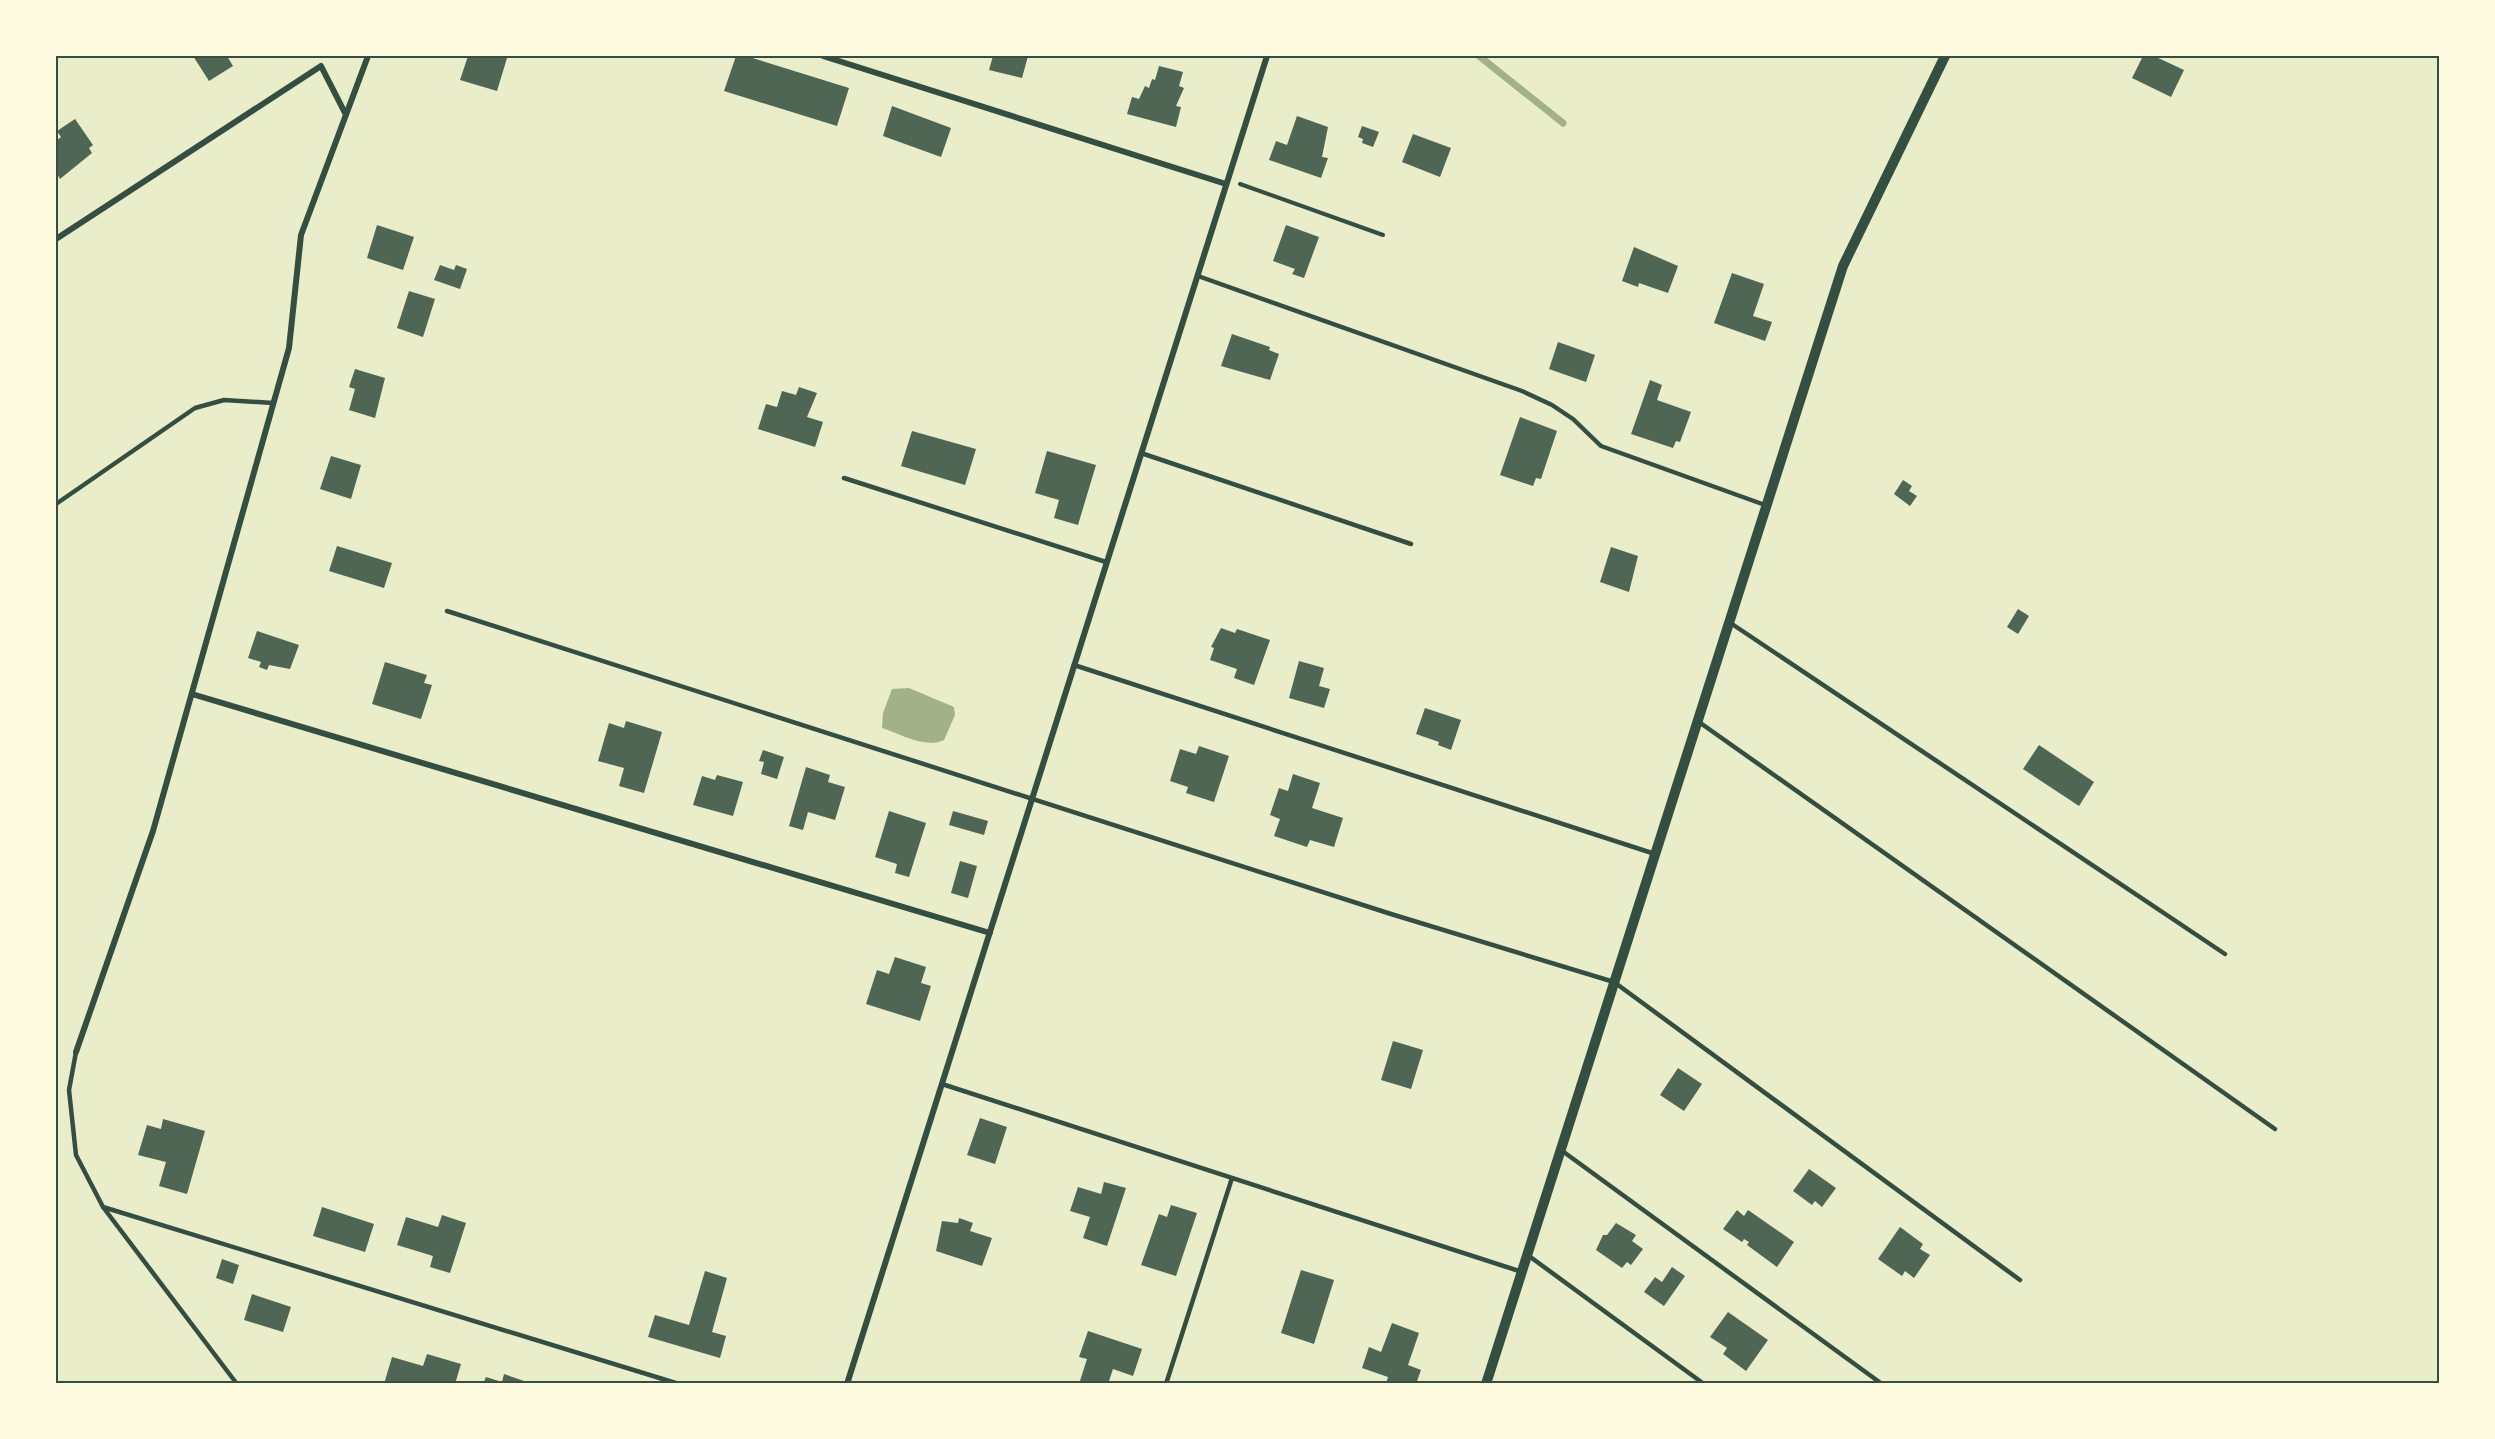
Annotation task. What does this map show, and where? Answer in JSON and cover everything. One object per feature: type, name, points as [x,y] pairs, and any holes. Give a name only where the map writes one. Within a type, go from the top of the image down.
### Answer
[{"type":"street","points":[[76,1052],[153,831],[289,348],[301,235],[368,56]]},
{"type":"street","points":[[823,56],[1227,182]]},
{"type":"street","points":[[847,1383],[1268,56]]},
{"type":"street","points":[[1486,1383],[1843,266],[1945,56]]},
{"type":"street","points":[[56,239],[321,66],[345,113]]},
{"type":"street","points":[[192,693],[990,933]]},
{"type":"lane","points":[[1198,276],[1522,391],[1552,405],[1573,419],[1601,446],[1765,505]]},
{"type":"lane","points":[[56,504],[195,408],[224,400],[273,403]]},
{"type":"lane","points":[[1141,453],[1412,544]]},
{"type":"lane","points":[[843,478],[1106,562]]},
{"type":"lane","points":[[447,611],[1392,914],[1614,982],[2020,1280]]},
{"type":"lane","points":[[1728,622],[2225,954]]},
{"type":"lane","points":[[1074,665],[1655,854]]},
{"type":"lane","points":[[1697,721],[2275,1129]]},
{"type":"lane","points":[[76,1052],[69,1090],[76,1155],[103,1207],[237,1383]]},
{"type":"lane","points":[[942,1084],[1522,1272]]},
{"type":"lane","points":[[1561,1150],[1882,1383]]},
{"type":"lane","points":[[1166,1383],[1232,1178]]},
{"type":"lane","points":[[103,1207],[679,1383]]},
{"type":"lane","points":[[1527,1255],[1704,1383]]},
{"type":"path","points":[[1227,182],[1383,235]]},
{"type":"shaded area","points":[[909,688],[954,707],[955,715],[944,740],[921,742],[882,728],[883,713],[892,689]]},
{"type":"building","points":[[193,56],[227,56],[233,66],[209,81]]},
{"type":"building","points":[[468,56],[507,58],[497,91],[460,80]]},
{"type":"building","points":[[736,56],[746,56],[849,88],[837,126],[724,91]]},
{"type":"building","points":[[993,56],[1028,56],[1022,78],[989,70]]},
{"type":"building","points":[[2143,56],[2154,56],[2184,70],[2171,97],[2132,78]]},
{"type":"building","points":[[1159,66],[1183,72],[1179,86],[1184,88],[1176,106],[1181,107],[1176,127],[1127,114],[1132,97],[1139,99],[1145,86],[1149,88],[1152,79],[1155,80]]},
{"type":"building","points":[[892,106],[951,128],[941,157],[883,136]]},
{"type":"building","points":[[1297,116],[1328,127],[1322,157],[1328,158],[1321,178],[1269,160],[1276,141],[1287,145]]},
{"type":"building","points":[[75,119],[93,145],[89,148],[92,153],[60,179],[56,172],[56,141],[61,137],[57,131]]},
{"type":"building","points":[[1362,126],[1379,132],[1373,147],[1362,143],[1363,139],[1358,137]]},
{"type":"building","points":[[1413,134],[1451,148],[1440,177],[1402,162]]},
{"type":"building","points":[[377,225],[414,237],[403,270],[367,258]]},
{"type":"building","points":[[1286,225],[1319,237],[1304,278],[1292,274],[1295,269],[1273,261]]},
{"type":"building","points":[[1634,247],[1678,266],[1668,293],[1639,283],[1638,287],[1622,281]]},
{"type":"building","points":[[440,265],[454,270],[456,265],[467,269],[460,289],[434,280]]},
{"type":"building","points":[[1732,273],[1764,284],[1753,316],[1772,322],[1765,341],[1714,323]]},
{"type":"building","points":[[409,291],[435,299],[423,337],[397,328]]},
{"type":"building","points":[[1232,334],[1270,347],[1269,350],[1279,354],[1270,380],[1221,366]]},
{"type":"building","points":[[1558,342],[1595,355],[1586,382],[1549,369]]},
{"type":"building","points":[[355,369],[385,378],[375,418],[349,410],[355,389],[349,387]]},
{"type":"building","points":[[1650,380],[1662,385],[1657,400],[1691,412],[1680,442],[1676,441],[1673,448],[1631,434]]},
{"type":"building","points":[[799,387],[817,393],[807,417],[823,422],[815,447],[758,429],[766,404],[777,407],[782,391],[796,395]]},
{"type":"building","points":[[1520,417],[1557,431],[1541,479],[1536,478],[1533,486],[1500,475]]},
{"type":"building","points":[[912,431],[976,449],[965,485],[901,466]]},
{"type":"building","points":[[1047,451],[1096,465],[1078,525],[1054,518],[1059,500],[1035,493]]},
{"type":"building","points":[[331,456],[361,465],[351,499],[320,489]]},
{"type":"building","points":[[1903,480],[1912,486],[1909,491],[1917,496],[1910,506],[1894,494]]},
{"type":"building","points":[[337,546],[392,563],[384,588],[329,571]]},
{"type":"building","points":[[1611,547],[1638,556],[1629,592],[1600,582]]},
{"type":"building","points":[[2018,609],[2029,616],[2018,634],[2007,627]]},
{"type":"building","points":[[1221,628],[1235,633],[1237,629],[1270,640],[1254,685],[1234,678],[1237,669],[1210,660],[1214,648],[1211,647]]},
{"type":"building","points":[[257,631],[299,645],[290,669],[269,665],[267,670],[259,667],[261,662],[248,658]]},
{"type":"building","points":[[1299,661],[1324,668],[1319,686],[1330,689],[1324,708],[1289,698]]},
{"type":"building","points":[[385,662],[427,675],[424,683],[432,685],[421,719],[372,704]]},
{"type":"building","points":[[1425,708],[1461,720],[1451,750],[1438,745],[1439,742],[1416,734]]},
{"type":"building","points":[[626,721],[662,732],[644,793],[619,786],[624,768],[598,761],[609,723],[624,728]]},
{"type":"building","points":[[2039,745],[2094,782],[2079,806],[2023,769]]},
{"type":"building","points":[[1199,746],[1229,756],[1214,802],[1186,793],[1188,787],[1170,781],[1180,749],[1196,754]]},
{"type":"building","points":[[763,750],[784,757],[777,779],[761,774],[764,762],[759,761]]},
{"type":"building","points":[[806,767],[830,775],[828,782],[845,787],[835,820],[808,812],[803,830],[789,826]]},
{"type":"building","points":[[1293,774],[1320,783],[1312,808],[1343,818],[1334,847],[1310,840],[1307,847],[1274,836],[1280,819],[1270,815],[1279,788],[1288,791]]},
{"type":"building","points":[[717,775],[743,782],[733,816],[693,805],[702,776],[715,780]]},
{"type":"building","points":[[889,811],[926,823],[909,877],[895,873],[897,864],[875,857]]},
{"type":"building","points":[[953,811],[988,821],[984,835],[949,825]]},
{"type":"building","points":[[960,861],[977,866],[968,898],[951,893]]},
{"type":"building","points":[[895,957],[926,967],[921,983],[931,986],[920,1021],[866,1004],[877,970],[889,974]]},
{"type":"building","points":[[1393,1041],[1423,1050],[1411,1089],[1381,1080]]},
{"type":"building","points":[[1678,1068],[1702,1084],[1684,1111],[1660,1095]]},
{"type":"building","points":[[980,1118],[1007,1127],[995,1164],[967,1155]]},
{"type":"building","points":[[163,1119],[205,1131],[187,1194],[159,1186],[166,1162],[138,1155],[147,1125],[161,1129]]},
{"type":"building","points":[[1809,1169],[1836,1188],[1822,1207],[1815,1201],[1812,1205],[1793,1191]]},
{"type":"building","points":[[1104,1182],[1126,1188],[1107,1246],[1083,1238],[1090,1217],[1070,1211],[1078,1187],[1101,1194]]},
{"type":"building","points":[[1171,1205],[1197,1213],[1176,1276],[1141,1265],[1159,1214],[1167,1217]]},
{"type":"building","points":[[322,1207],[374,1224],[365,1252],[313,1236]]},
{"type":"building","points":[[1737,1210],[1744,1216],[1748,1210],[1794,1242],[1777,1267],[1747,1245],[1749,1242],[1744,1239],[1742,1242],[1723,1229]]},
{"type":"building","points":[[442,1215],[466,1223],[450,1273],[430,1267],[433,1256],[397,1245],[406,1217],[438,1227]]},
{"type":"building","points":[[959,1218],[973,1223],[970,1231],[992,1238],[982,1266],[936,1251],[942,1221],[958,1223]]},
{"type":"building","points":[[1616,1223],[1636,1235],[1632,1241],[1643,1249],[1631,1265],[1627,1262],[1622,1268],[1596,1250],[1603,1235],[1607,1235]]},
{"type":"building","points":[[1900,1227],[1923,1244],[1920,1249],[1930,1255],[1914,1278],[1905,1271],[1902,1276],[1878,1259]]},
{"type":"building","points":[[222,1259],[239,1265],[233,1284],[216,1278]]},
{"type":"building","points":[[1672,1267],[1685,1276],[1664,1306],[1644,1292],[1655,1277],[1662,1282]]},
{"type":"building","points":[[1301,1270],[1334,1280],[1314,1344],[1281,1333]]},
{"type":"building","points":[[705,1271],[727,1278],[712,1332],[726,1336],[720,1358],[648,1337],[655,1315],[689,1325]]},
{"type":"building","points":[[252,1294],[291,1307],[283,1332],[244,1320]]},
{"type":"building","points":[[1728,1312],[1768,1340],[1746,1371],[1723,1354],[1727,1348],[1710,1337]]},
{"type":"building","points":[[1392,1323],[1419,1333],[1408,1365],[1421,1370],[1416,1384],[1386,1384],[1388,1377],[1362,1368],[1369,1347],[1381,1352]]},
{"type":"building","points":[[1088,1331],[1142,1349],[1133,1376],[1113,1369],[1108,1384],[1079,1384],[1087,1359],[1079,1357]]},
{"type":"building","points":[[427,1354],[461,1364],[455,1384],[384,1384],[392,1357],[423,1366]]},
{"type":"building","points":[[504,1374],[527,1382],[526,1384],[483,1384],[486,1377],[502,1382]]},
{"type":"waterway","points":[[1479,56],[1563,123]]}]
